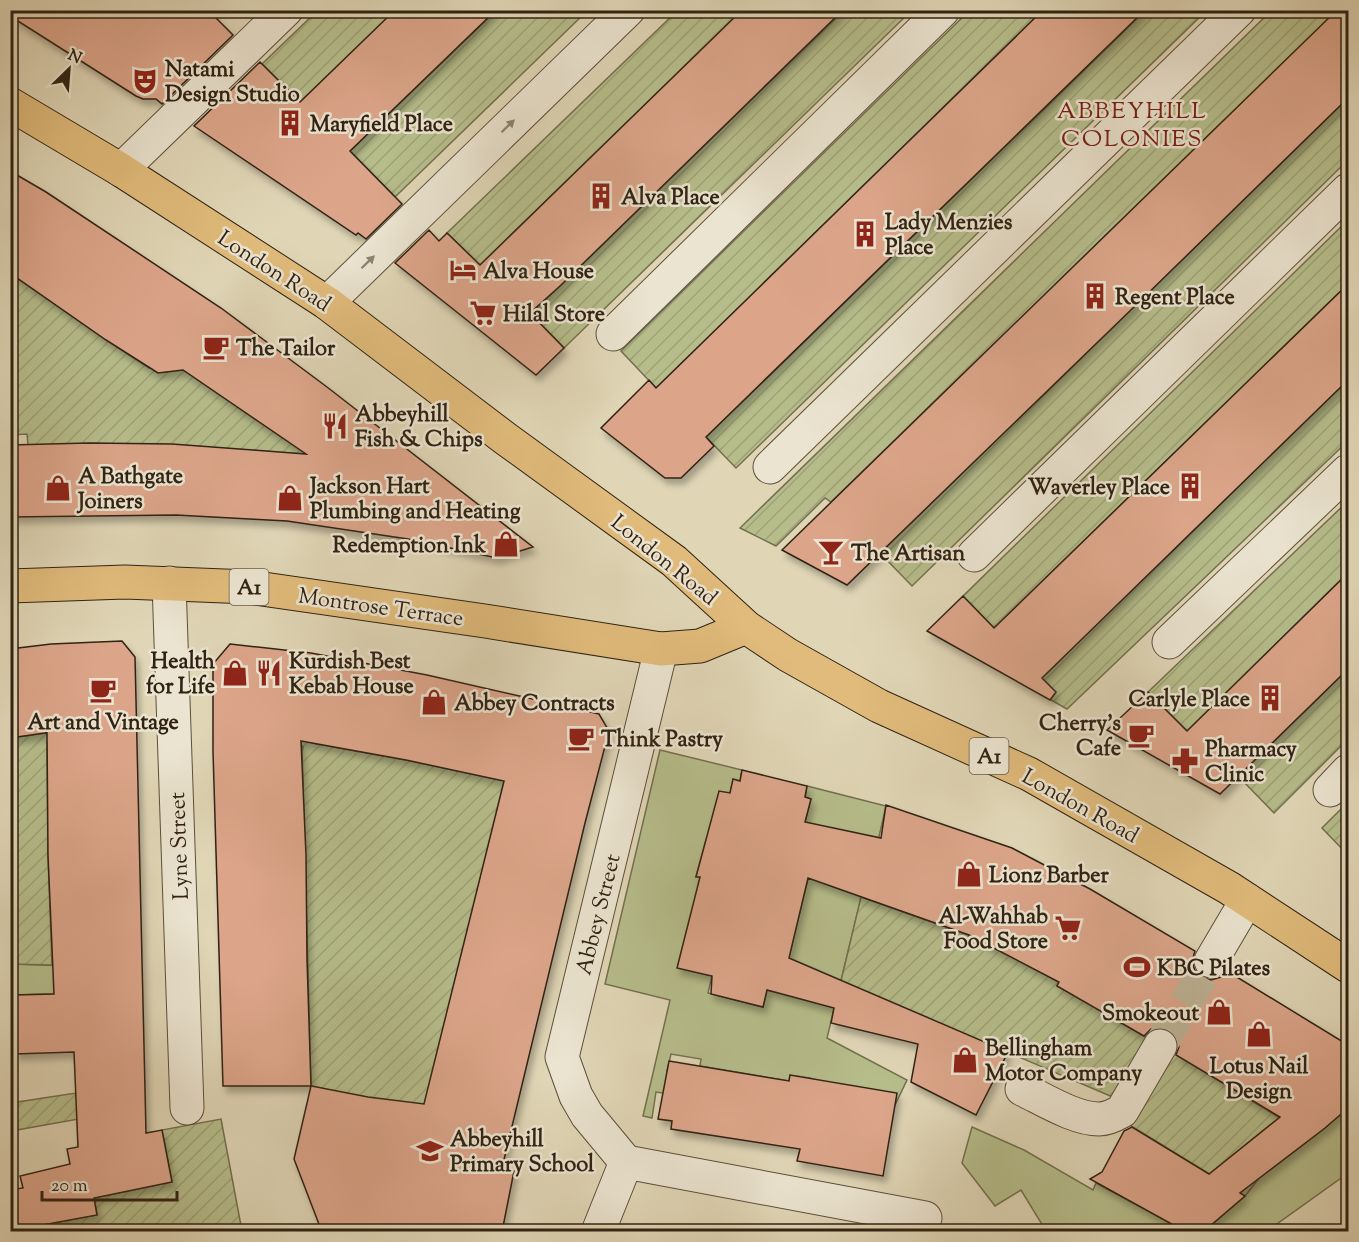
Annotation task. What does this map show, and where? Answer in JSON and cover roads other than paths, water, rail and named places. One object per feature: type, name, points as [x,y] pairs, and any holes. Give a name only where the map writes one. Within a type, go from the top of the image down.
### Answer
[{"type":"main road","name":"London Road","points":[[10,104],[121,170],[327,303],[506,439],[674,561],[746,627],[788,655],[879,706],[1029,774],[1229,888],[1348,966]]},
{"type":"main road","name":"Montrose Terrace","points":[[10,586],[125,582],[249,587],[661,649],[700,646],[746,627]]},
{"type":"street","points":[[121,170],[286,10]]},
{"type":"street","points":[[327,303],[628,10]]},
{"type":"street","points":[[613,333],[943,10]]},
{"type":"street","points":[[770,467],[1239,10]]},
{"type":"street","points":[[974,555],[1348,190]]},
{"type":"street","points":[[1169,642],[1348,471]]},
{"type":"street","name":"Lyne Street","points":[[169,583],[187,1108]]},
{"type":"street","name":"Abbey Street","points":[[626,1162],[587,1115],[576,1096],[562,1057],[661,649]]},
{"type":"street","points":[[1211,960],[1247,900]]},
{"type":"street","points":[[1022,1089],[1088,1118],[1101,1119],[1114,1115],[1122,1111],[1160,1046]]},
{"type":"street","points":[[598,1232],[626,1162],[925,1218]]},
{"type":"tunnel","points":[[1160,1046],[1211,961]]},
{"type":"place","name":"Natami Design Studio","points":[[145,81]]},
{"type":"place","name":"Maryfield Place","points":[[290,123]]},
{"type":"place","name":"Alva Place","points":[[601,196]]},
{"type":"place","name":"Lady Menzies Place","points":[[865,234]]},
{"type":"place","name":"Alva House","points":[[463,270]]},
{"type":"place","name":"Regent Place","points":[[1095,296]]},
{"type":"place","name":"Hilal Store","points":[[483,313]]},
{"type":"place","name":"The Tailor","points":[[216,347]]},
{"type":"place","name":"Abbeyhill Fish & Chips","points":[[335,426]]},
{"type":"place","name":"Waverley Place","points":[[1190,486]]},
{"type":"place","name":"A Bathgate Joiners","points":[[58,488]]},
{"type":"place","name":"Jackson Hart Plumbing and Heating","points":[[290,498]]},
{"type":"place","name":"Redemption Ink","points":[[506,544]]},
{"type":"place","name":"The Artisan","points":[[831,552]]},
{"type":"place","name":"Health for Life","points":[[235,673]]},
{"type":"place","name":"Kurdish Best Kebab House","points":[[269,673]]},
{"type":"place","name":"Art and Vintage","points":[[103,690]]},
{"type":"place","name":"Carlyle Place","points":[[1270,698]]},
{"type":"place","name":"Abbey Contracts","points":[[434,702]]},
{"type":"place","name":"Cherry's Cafe","points":[[1141,735]]},
{"type":"place","name":"Think Pastry","points":[[581,738]]},
{"type":"place","name":"Pharmacy Clinic","points":[[1185,761]]},
{"type":"place","name":"Lionz Barber","points":[[969,874]]},
{"type":"place","name":"Al-Wahhab Food Store","points":[[1068,928]]},
{"type":"place","name":"KBC Pilates","points":[[1137,967]]},
{"type":"place","name":"Smokeout","points":[[1219,1012]]},
{"type":"place","name":"Lotus Nail Design","points":[[1259,1034]]},
{"type":"place","name":"Bellingham Motor Company","points":[[965,1060]]},
{"type":"place","name":"Abbeyhill Primary School","points":[[430,1151]]},
{"type":"district","name":"ABBEYHILL COLONIES","points":[[1132,124]]}]
